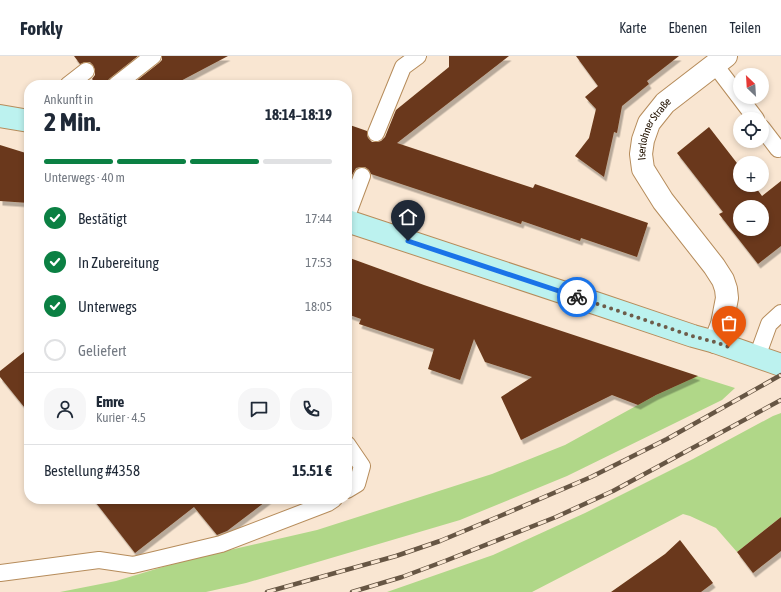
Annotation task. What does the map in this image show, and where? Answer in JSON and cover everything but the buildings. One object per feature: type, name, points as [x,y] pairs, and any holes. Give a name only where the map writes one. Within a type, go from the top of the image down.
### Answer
[{"type":"main road","points":[[0,116],[24,120]]},
{"type":"main road","points":[[352,223],[781,365]]},
{"type":"street","name":"Iserlohner Straße","points":[[715,342],[722,324],[726,298],[726,289],[723,280],[694,239],[663,201],[643,169],[641,154],[643,140],[649,123],[666,103],[721,60]]},
{"type":"lane","points":[[122,80],[153,56]]},
{"type":"lane","points":[[376,133],[403,67],[418,56]]},
{"type":"lane","points":[[721,60],[752,112]]},
{"type":"lane","points":[[74,80],[86,71]]},
{"type":"lane","points":[[769,137],[778,149]]},
{"type":"lane","points":[[352,203],[362,176]]},
{"type":"lane","points":[[758,357],[769,324],[781,313]]},
{"type":"lane","points":[[352,451],[362,466],[357,484],[352,487]]},
{"type":"lane","points":[[0,573],[99,560],[133,564],[140,563],[221,544],[325,504]]},
{"type":"green space","points":[[697,376],[735,388],[722,400],[567,476],[460,520],[246,583],[206,592],[60,592],[116,581],[186,560],[317,530],[492,474],[565,445],[656,395]]},
{"type":"green space","points":[[781,413],[781,517],[737,552],[716,528],[683,514],[532,592],[387,592],[493,555],[585,513]]},
{"type":"railway","points":[[267,592],[396,556],[440,541],[500,516],[591,477],[667,439],[781,375]]},
{"type":"railway","points":[[352,592],[402,577],[556,517],[613,491],[781,400]]},
{"type":"way so far","points":[[577,297],[729,347]]},
{"type":"route","points":[[408,241],[577,297]]}]
